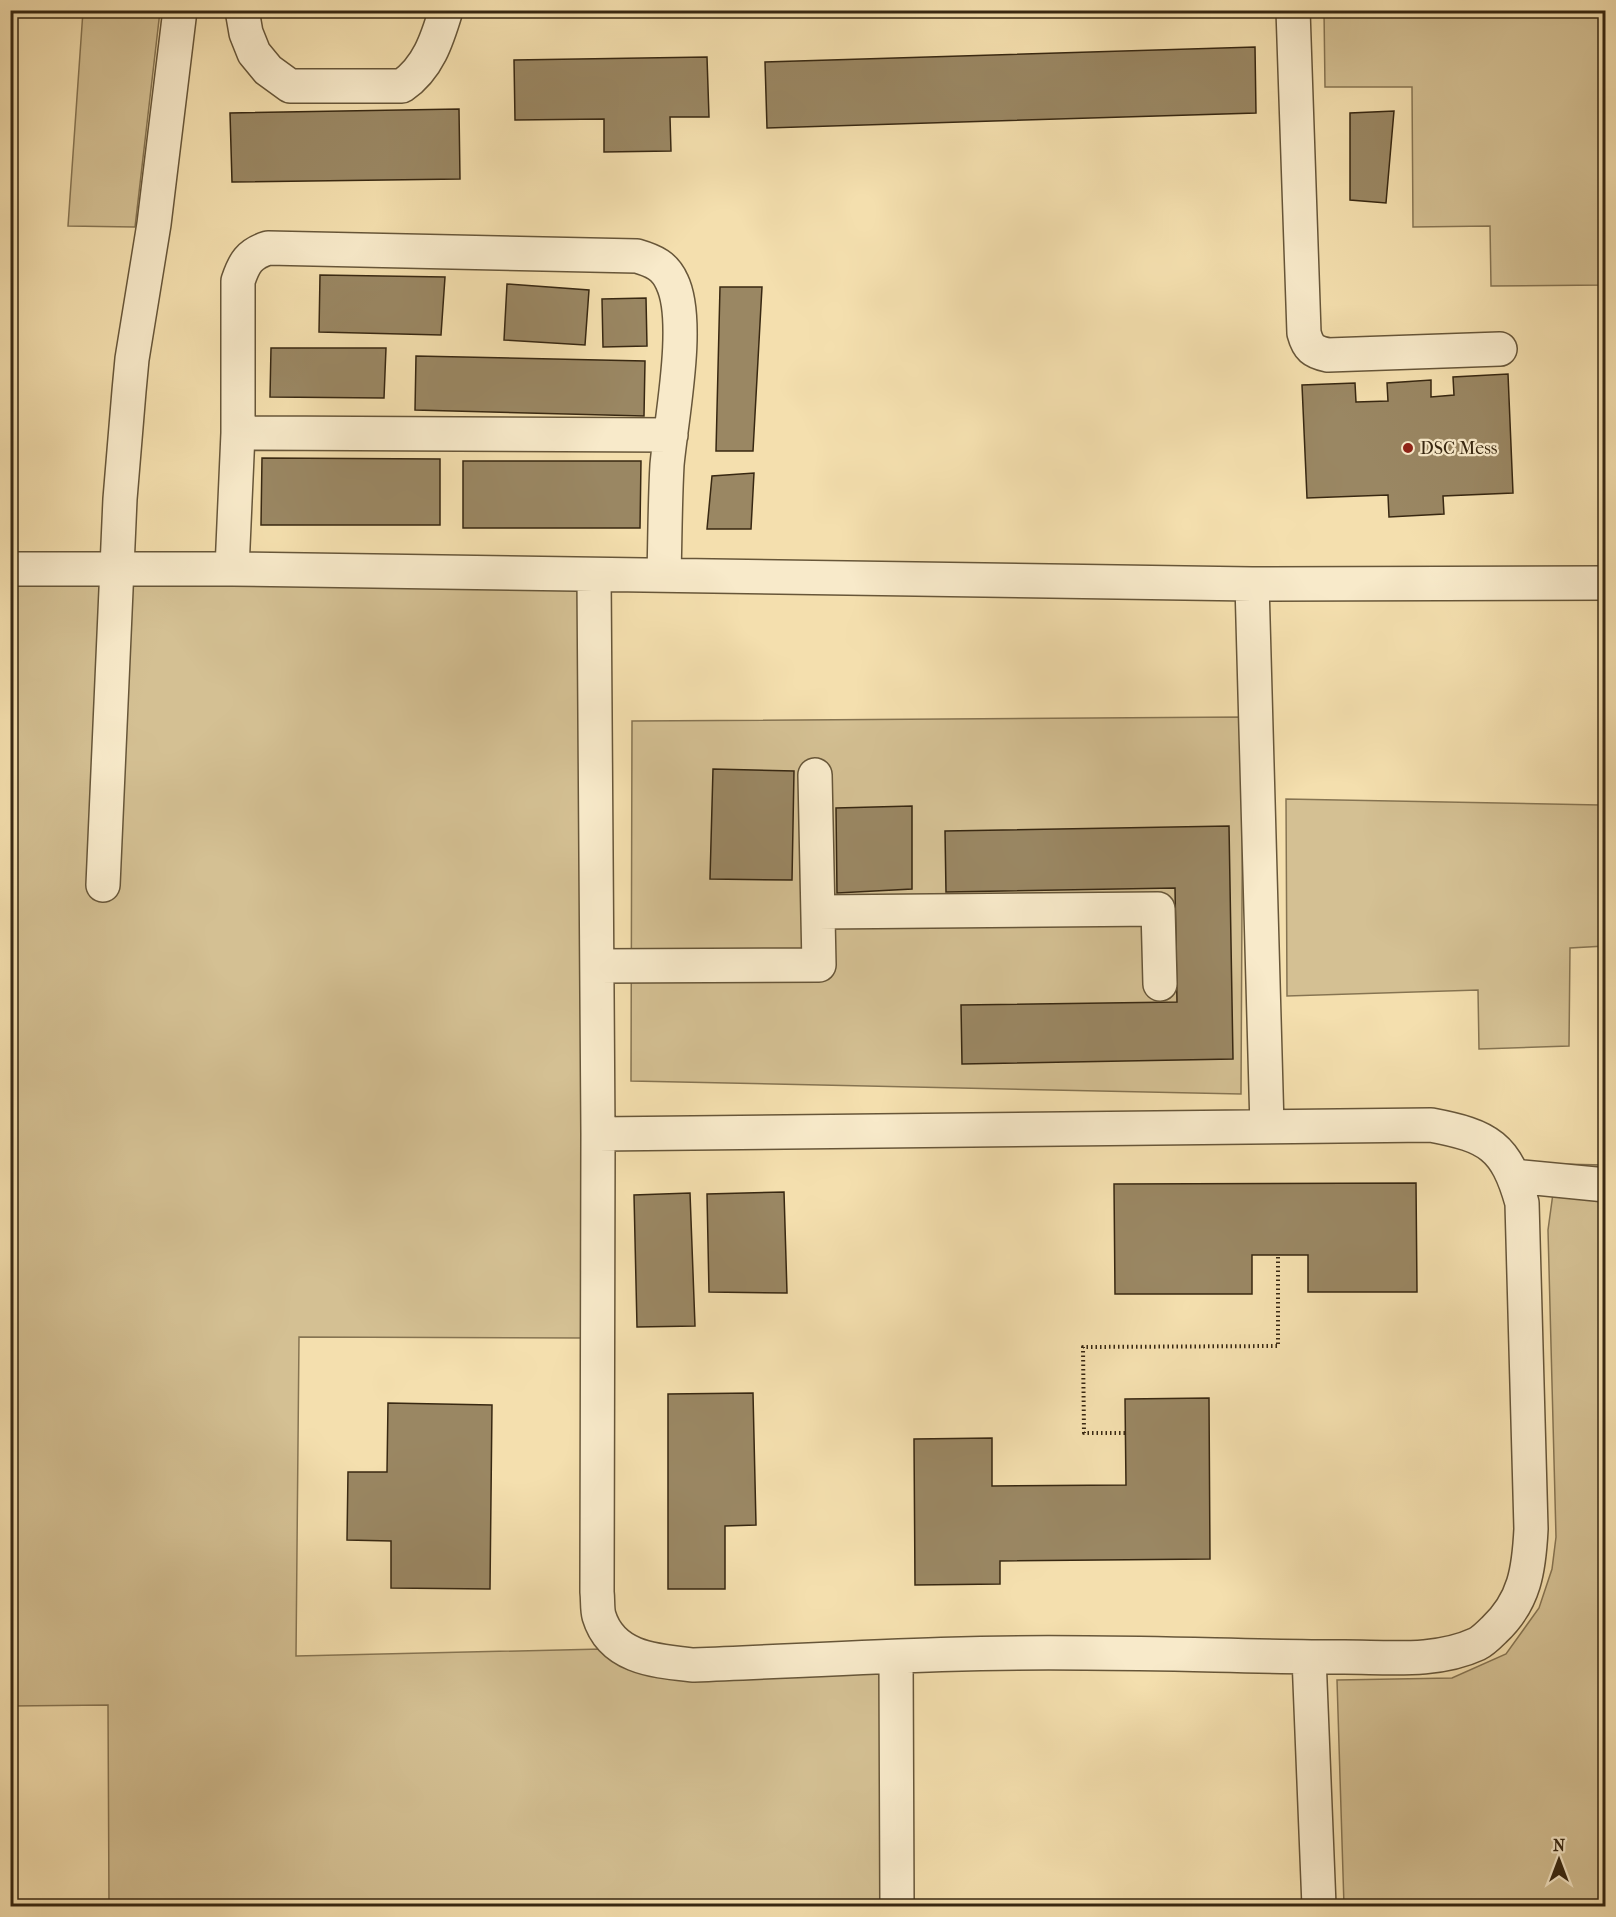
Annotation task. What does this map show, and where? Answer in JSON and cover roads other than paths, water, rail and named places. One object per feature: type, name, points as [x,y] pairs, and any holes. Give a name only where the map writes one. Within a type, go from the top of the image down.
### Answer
[{"type":"lane","points":[[103,885],[116,568],[132,359],[154,224],[180,10]]},
{"type":"lane","points":[[242,10],[246,33],[254,53],[268,70],[290,86],[402,86],[413,78],[430,56],[446,10]]},
{"type":"lane","points":[[1293,10],[1303,310],[1307,345],[1316,353],[1328,355],[1500,349]]},
{"type":"lane","points":[[232,569],[238,433],[238,281],[242,268],[254,252],[268,248],[637,256],[653,260],[664,268],[673,283],[677,297],[680,325],[668,463],[664,575]]},
{"type":"lane","points":[[238,433],[671,435]]},
{"type":"lane","points":[[10,569],[232,569],[1252,584],[1605,583]]},
{"type":"lane","points":[[594,575],[598,1134],[597,1593],[598,1615],[608,1635],[626,1652],[652,1661],[694,1665],[1084,1653],[1421,1657],[1455,1653],[1479,1644],[1502,1623],[1522,1592],[1530,1564],[1531,1529],[1524,1225],[1522,1203],[1514,1176],[1504,1157],[1487,1143],[1461,1131],[1431,1125],[598,1134]]},
{"type":"lane","points":[[1252,584],[1267,1127]]},
{"type":"lane","points":[[597,966],[819,964],[815,775]]},
{"type":"lane","points":[[818,912],[1158,909],[1160,984]]},
{"type":"lane","points":[[1514,1176],[1605,1185]]},
{"type":"lane","points":[[896,1657],[897,1906]]},
{"type":"lane","points":[[1309,1657],[1319,1906]]},
{"type":"place","name":"DSC Mess","points":[[1408,448]]}]
